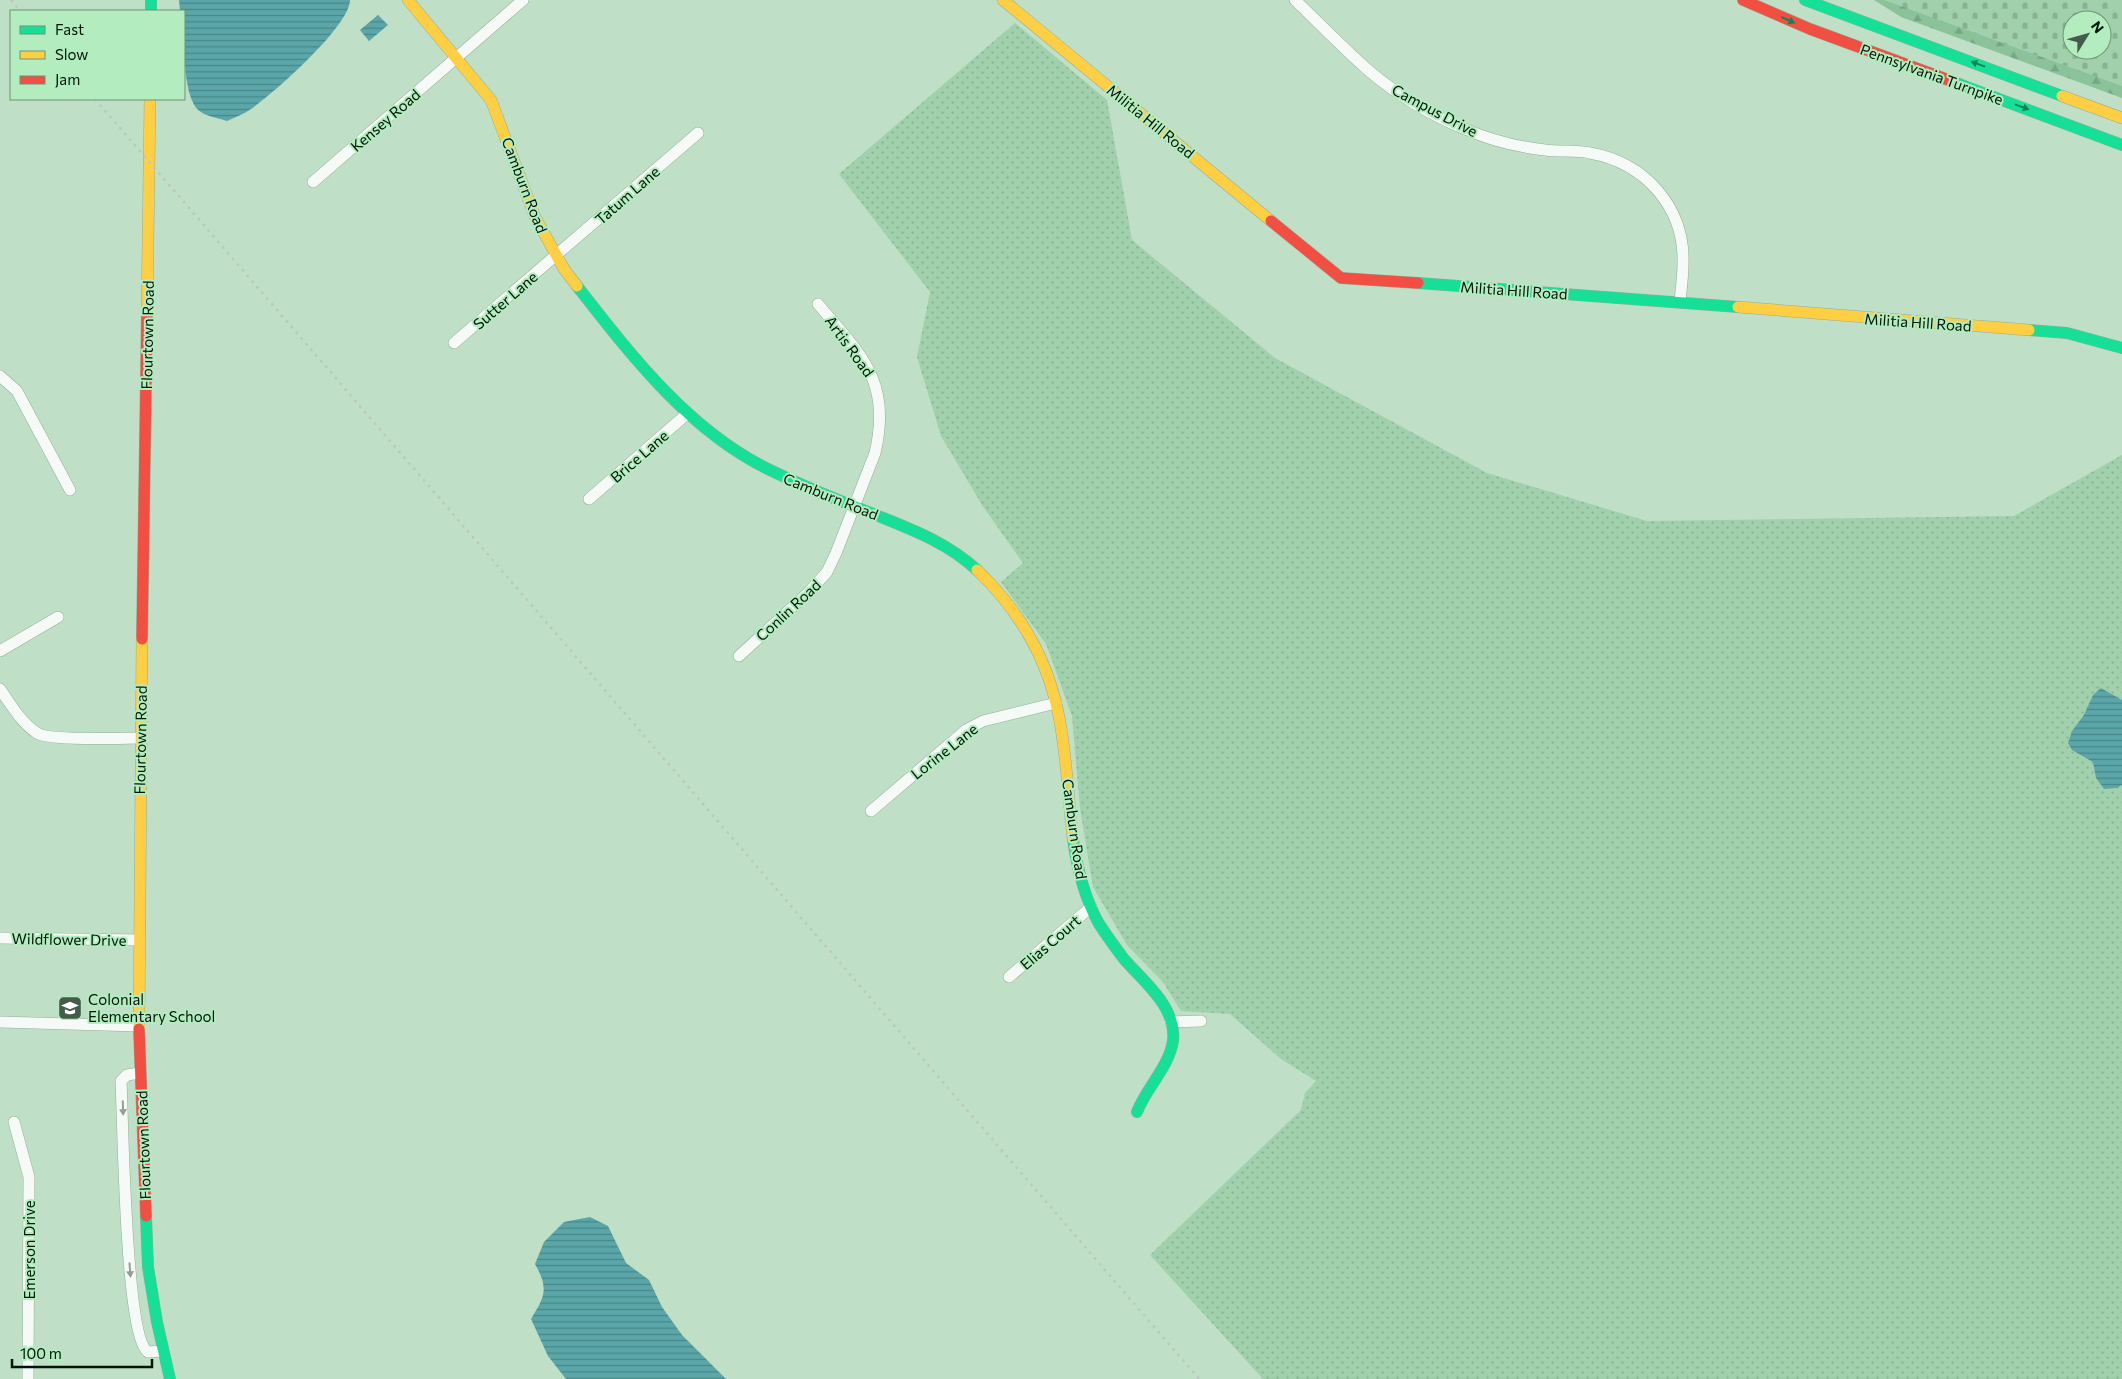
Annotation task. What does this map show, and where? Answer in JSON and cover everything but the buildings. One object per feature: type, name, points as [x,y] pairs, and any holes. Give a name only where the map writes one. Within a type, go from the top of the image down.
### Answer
[{"type":"main road","name":"Camburn Road","points":[[408,0],[491,100],[535,217],[564,270],[647,372],[688,413],[721,440],[768,469],[794,482],[935,538],[951,547],[999,591],[1021,620],[1049,676],[1056,703],[1076,855],[1082,884],[1091,906],[1110,940],[1159,998],[1171,1022],[1174,1040],[1172,1049],[1145,1092],[1137,1112]]},
{"type":"main road","name":"Militia Hill Road","points":[[1003,0],[1342,278],[1680,302],[2067,333],[2122,348]]},
{"type":"main road","name":"Pennsylvania Turnpike","points":[[1743,0],[1810,29],[2122,144]]},
{"type":"main road","name":"Pennsylvania Turnpike","points":[[1805,0],[2122,118]]},
{"type":"main road","name":"Flourtown Road","points":[[150,100],[140,738],[139,1026],[148,1267],[170,1379]]},
{"type":"street","name":"Kensey Road","points":[[313,182],[523,0]]},
{"type":"street","name":"Campus Drive","points":[[1294,0],[1387,85],[1412,101],[1456,124],[1486,137],[1526,148],[1604,156],[1643,175],[1655,186],[1667,202],[1678,228],[1683,263],[1680,302]]},
{"type":"street","name":"Tatum Lane","points":[[556,256],[698,133]]},
{"type":"street","name":"Sutter Lane","points":[[454,343],[556,256]]},
{"type":"street","name":"Artis Road","points":[[818,304],[857,351],[868,368],[875,382],[880,401],[881,422],[876,446],[854,506]]},
{"type":"street","points":[[0,376],[18,391],[70,490]]},
{"type":"street","name":"Brice Lane","points":[[589,499],[688,413]]},
{"type":"street","name":"Conlin Road","points":[[739,656],[809,592],[827,572],[854,506]]},
{"type":"street","points":[[0,651],[58,617]]},
{"type":"street","points":[[0,689],[18,715],[38,734],[63,738],[140,738]]},
{"type":"street","name":"Lorine Lane","points":[[871,810],[966,730],[983,721],[1056,703]]},
{"type":"street","name":"Elias Court","points":[[1009,977],[1091,906]]},
{"type":"street","name":"Wildflower Drive","points":[[0,938],[139,940]]},
{"type":"street","points":[[1171,1022],[1201,1021]]},
{"type":"street","points":[[0,1022],[139,1026]]},
{"type":"street","points":[[140,1073],[127,1075],[121,1081],[131,1282],[142,1345],[148,1352],[163,1350]]},
{"type":"street","name":"Emerson Drive","points":[[14,1122],[29,1177],[28,1379]]},
{"type":"green space","points":[[1874,0],[2122,0],[2122,98],[1901,17]]},
{"type":"green space","points":[[1884,0],[2122,0],[2122,86]]},
{"type":"green space","points":[[1015,23],[1107,100],[1132,240],[1275,358],[1487,473],[1647,521],[2014,516],[2122,455],[2122,1379],[1263,1379],[1150,1255],[1301,1110],[1305,1093],[1316,1081],[1281,1059],[1230,1014],[1181,1011],[1163,982],[1127,945],[1093,887],[1080,808],[1072,716],[1046,644],[1001,582],[1023,563],[982,505],[941,436],[917,357],[930,292],[839,174]]},
{"type":"water","points":[[179,0],[350,0],[347,12],[338,26],[309,59],[262,101],[248,111],[227,121],[201,112],[190,95],[185,65],[185,10],[180,10]]},
{"type":"water","points":[[378,15],[388,25],[369,41],[360,30]]},
{"type":"water","points":[[2101,688],[2122,700],[2122,785],[2117,788],[2104,789],[2096,778],[2093,762],[2072,750],[2068,743],[2072,731],[2084,715],[2093,695]]},
{"type":"water","points":[[590,1217],[608,1226],[626,1263],[649,1280],[662,1307],[682,1335],[726,1379],[566,1379],[548,1356],[531,1319],[540,1304],[544,1292],[544,1286],[535,1264],[544,1242],[564,1222]]},
{"type":"railway","points":[[11,0],[19,10]]},
{"type":"railway","points":[[96,100],[1199,1379]]},
{"type":"traffic: fast","points":[[151,0],[151,10]]},
{"type":"traffic: fast","points":[[1805,0],[2062,96]]},
{"type":"traffic: fast","points":[[1951,81],[2122,145]]},
{"type":"traffic: fast","points":[[1418,283],[1738,307]]},
{"type":"traffic: fast","points":[[577,286],[640,364],[663,389],[713,434],[741,454],[770,470],[820,493],[940,543],[977,570]]},
{"type":"traffic: fast","points":[[2029,330],[2067,333],[2122,348]]},
{"type":"traffic: fast","points":[[1073,839],[1082,882],[1098,922],[1124,959],[1158,996],[1165,1006],[1173,1029],[1171,1051],[1137,1112]]},
{"type":"traffic: fast","points":[[146,1216],[148,1267],[157,1322],[170,1379]]},
{"type":"traffic: slow","points":[[408,0],[491,100],[535,217],[564,269],[577,286]]},
{"type":"traffic: slow","points":[[1003,0],[1271,221]]},
{"type":"traffic: slow","points":[[2062,96],[2122,118]]},
{"type":"traffic: slow","points":[[147,313],[150,100]]},
{"type":"traffic: slow","points":[[1738,307],[2029,330]]},
{"type":"traffic: slow","points":[[977,570],[992,585],[1019,619],[1030,637],[1047,675],[1062,732],[1073,839]]},
{"type":"traffic: slow","points":[[139,1029],[142,639]]},
{"type":"traffic: jam","points":[[1743,0],[1810,29],[1951,81]]},
{"type":"traffic: jam","points":[[1271,221],[1341,278],[1418,283]]},
{"type":"traffic: jam","points":[[142,639],[147,313]]},
{"type":"traffic: jam","points":[[139,1029],[146,1216]]},
{"type":"place","name":"Colonial Elementary School","points":[[70,1008]]}]
